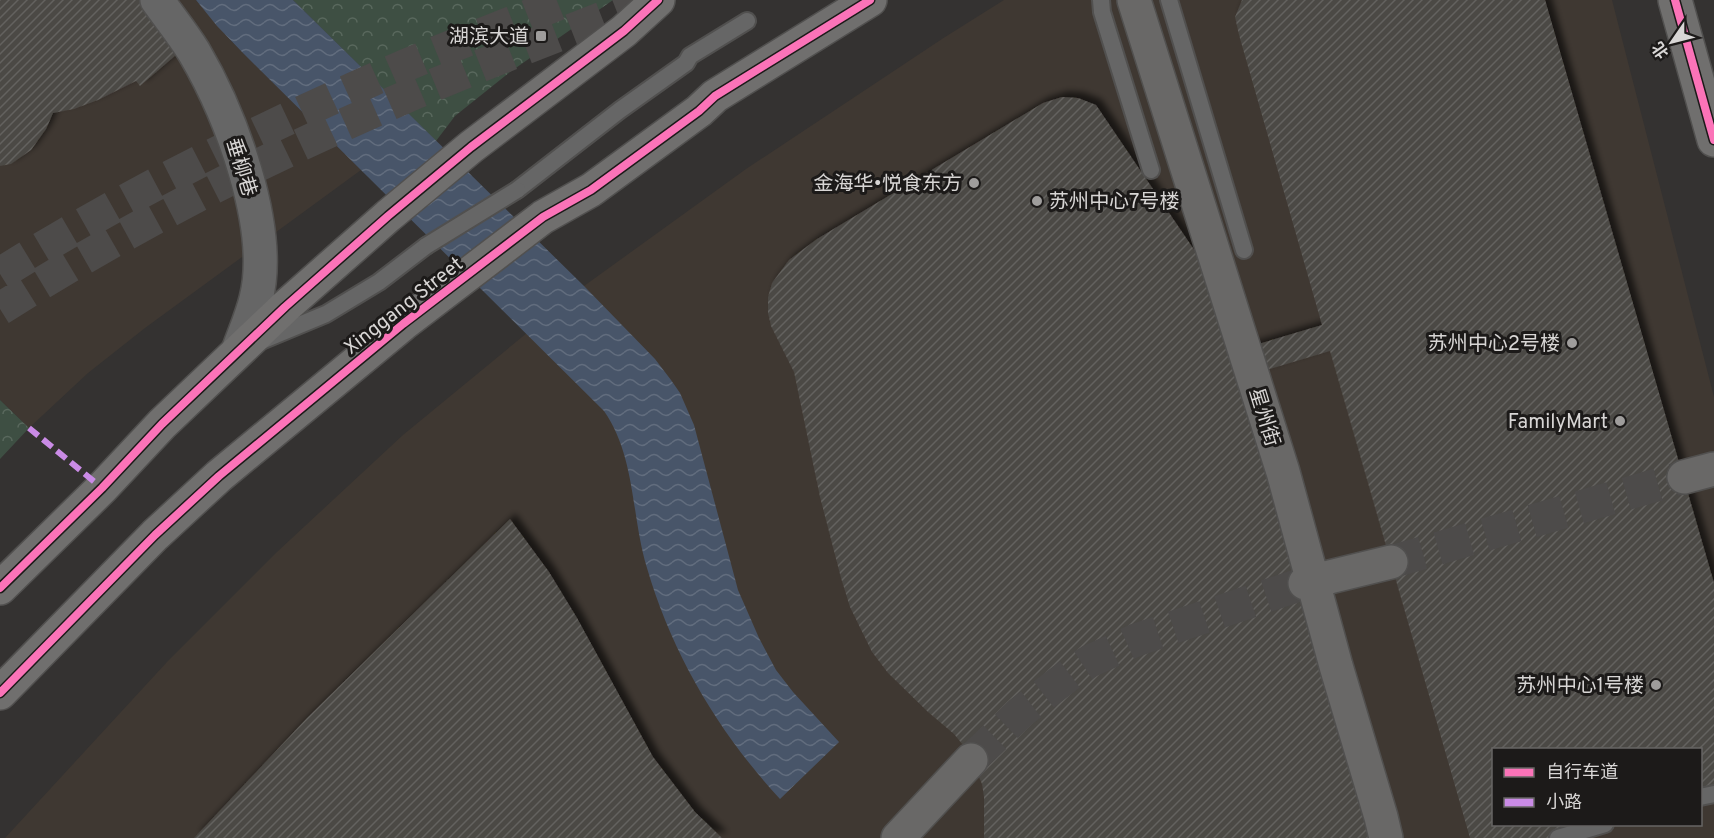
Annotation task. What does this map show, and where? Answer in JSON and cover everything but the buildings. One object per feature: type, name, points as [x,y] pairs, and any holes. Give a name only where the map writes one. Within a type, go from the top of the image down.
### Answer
[{"type":"main road","points":[[0,588],[102,488],[162,424],[238,351],[388,216],[471,147],[624,31],[658,0]]},
{"type":"main road","name":"Xinggang Street","points":[[0,693],[154,535],[219,476],[386,338],[543,217],[591,190],[699,111],[715,96],[870,0]]},
{"type":"main road","points":[[1675,0],[1714,141]]},
{"type":"street","name":"垂柳巷","points":[[157,0],[193,50],[220,101],[252,196],[259,233],[257,298],[238,351]]},
{"type":"street","name":"星州街","points":[[1134,0],[1279,461],[1309,582],[1386,838]]},
{"type":"street","points":[[1309,582],[1391,562]]},
{"type":"street","points":[[898,838],[972,760]]},
{"type":"lane","points":[[1101,0],[1102,12],[1151,170]]},
{"type":"lane","points":[[1169,0],[1244,250]]},
{"type":"lane","points":[[238,351],[326,314],[379,282],[426,246],[517,190],[620,110],[686,63],[690,56],[747,21]]},
{"type":"lane","points":[[1558,838],[1601,826]]},
{"type":"shaded area","points":[[0,0],[196,0],[230,40],[361,170],[145,328],[88,373],[29,428],[0,400]]},
{"type":"shaded area","points":[[1004,0],[1612,0],[1714,397],[1714,838],[5,838],[167,662],[277,552],[403,435],[584,286],[746,169]]},
{"type":"green space","points":[[293,0],[613,0],[510,72],[455,116],[436,141]]},
{"type":"green space","points":[[0,400],[29,428],[0,459]]},
{"type":"water","points":[[196,0],[293,0],[584,286],[655,359],[671,380],[680,393],[694,425],[738,590],[759,638],[776,670],[839,742],[780,799],[758,774],[718,720],[700,691],[670,631],[647,568],[622,448],[604,411],[242,52]]},
{"type":"tunnel","points":[[0,274],[48,244],[147,189],[249,137],[404,66],[568,0]]},
{"type":"tunnel","points":[[0,309],[152,220],[308,141],[444,81],[648,0]]},
{"type":"tunnel","points":[[1391,562],[1684,477]]},
{"type":"tunnel","points":[[971,760],[1021,712],[1090,661],[1136,640],[1305,583]]},
{"type":"marked path","points":[[29,428],[102,488]]},
{"type":"cycle path","points":[[0,588],[102,488],[162,424],[285,307],[388,216],[471,147],[624,31],[658,0]]},
{"type":"cycle path","points":[[0,693],[155,535],[219,476],[403,324],[543,217],[591,190],[699,111],[715,96],[870,0]]},
{"type":"cycle path","points":[[1675,0],[1714,140]]},
{"type":"place","name":"湖滨大道","points":[[541,36]]},
{"type":"place","name":"金海华•悦食东方","points":[[974,183]]},
{"type":"place","name":"苏州中心7号楼","points":[[1037,201]]},
{"type":"place","name":"苏州中心2号楼","points":[[1572,343]]},
{"type":"place","name":"FamilyMart","points":[[1620,421]]},
{"type":"place","name":"苏州中心1号楼","points":[[1656,685]]}]
